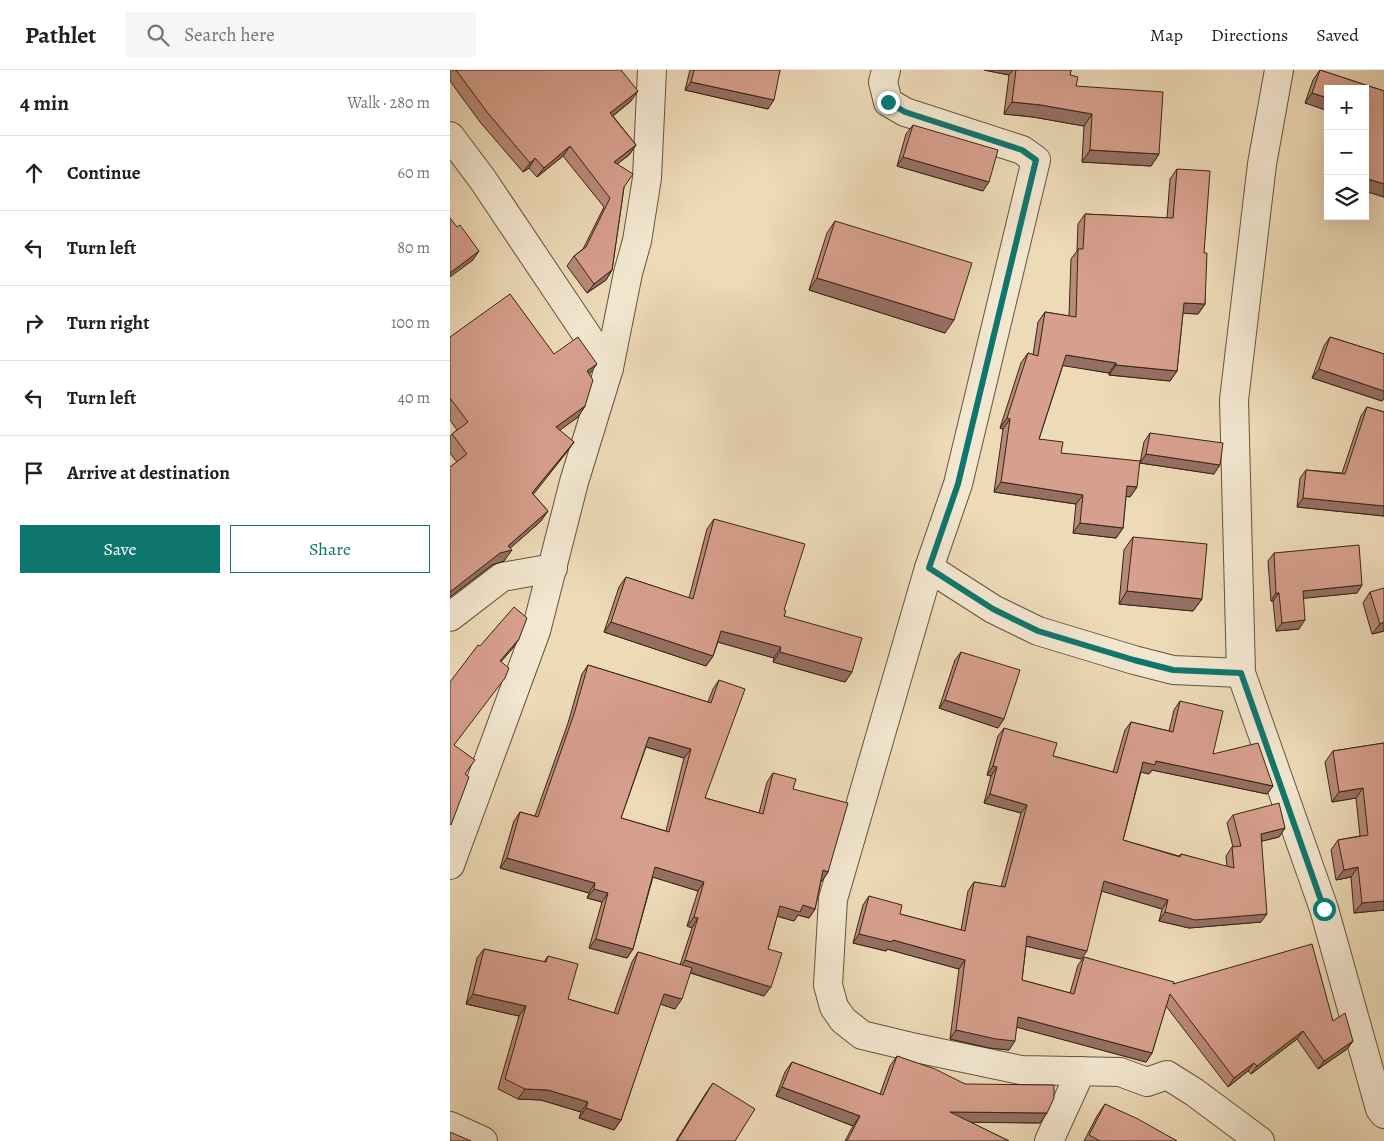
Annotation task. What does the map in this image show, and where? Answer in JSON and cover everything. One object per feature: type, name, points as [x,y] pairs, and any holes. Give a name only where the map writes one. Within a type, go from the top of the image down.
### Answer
[{"type":"street","points":[[450,865],[536,631],[574,482],[609,368],[628,273],[637,240],[647,178],[652,70]]},
{"type":"street","points":[[886,70],[884,82],[888,102],[905,112],[1022,150],[1036,160],[958,484],[929,568],[833,899],[828,985],[834,1007],[843,1020],[862,1035],[1022,1070],[1120,1072],[1147,1082],[1166,1075],[1194,1092],[1260,1141]]},
{"type":"street","points":[[1279,70],[1262,164],[1234,400],[1241,673],[1324,909],[1380,1109],[1384,1114]]},
{"type":"street","points":[[450,136],[483,180],[609,368]]},
{"type":"street","points":[[450,617],[502,578],[553,568]]},
{"type":"street","points":[[929,568],[993,609],[1038,631],[1173,670],[1241,673]]},
{"type":"street","points":[[1049,1141],[1081,1071]]},
{"type":"street","points":[[450,1126],[483,1141]]},
{"type":"building","points":[[456,70],[621,70],[638,91],[610,113],[636,145],[614,162],[633,174],[624,187],[612,270],[594,284],[574,256],[586,247],[610,198],[570,146],[544,168],[535,158],[530,163],[487,112]]},
{"type":"building","points":[[694,70],[780,70],[774,100],[691,82]]},
{"type":"building","points":[[1016,70],[1071,70],[1070,75],[1078,77],[1076,86],[1163,92],[1159,154],[1090,150],[1092,114],[1012,102]]},
{"type":"building","points":[[1320,70],[1366,85],[1324,85],[1324,97],[1312,93]]},
{"type":"building","points":[[1369,86],[1384,91],[1384,184],[1369,179]]},
{"type":"building","points":[[913,125],[998,150],[989,182],[903,157]]},
{"type":"building","points":[[1177,169],[1210,171],[1204,253],[1207,253],[1205,304],[1184,303],[1177,371],[1116,365],[1116,363],[1066,355],[1039,439],[1063,442],[1061,453],[1140,461],[1137,487],[1127,486],[1123,528],[1080,523],[1083,495],[1001,482],[1010,419],[1007,418],[1028,353],[1038,356],[1045,312],[1076,317],[1078,249],[1083,249],[1085,214],[1173,218]]},
{"type":"building","points":[[450,218],[457,227],[460,225],[479,251],[450,273]]},
{"type":"building","points":[[835,221],[972,263],[954,320],[817,278]]},
{"type":"building","points":[[510,294],[554,354],[578,337],[597,364],[587,371],[593,380],[585,406],[556,427],[574,442],[532,493],[548,511],[508,546],[512,550],[500,553],[450,592],[450,467],[467,454],[452,434],[468,422],[450,398],[450,337]]},
{"type":"building","points":[[1330,337],[1384,354],[1384,391],[1319,369]]},
{"type":"building","points":[[1367,407],[1384,412],[1384,506],[1303,498],[1306,470],[1345,474]]},
{"type":"building","points":[[1150,433],[1223,443],[1220,465],[1146,454]]},
{"type":"building","points":[[714,519],[805,544],[784,610],[786,611],[784,616],[862,638],[852,672],[780,652],[781,647],[721,631],[713,656],[611,622],[626,577],[693,599]]},
{"type":"building","points":[[1133,537],[1207,544],[1202,599],[1127,591]]},
{"type":"building","points":[[1359,545],[1362,585],[1303,591],[1305,620],[1282,623],[1279,593],[1276,593],[1274,553]]},
{"type":"building","points":[[1384,588],[1384,622],[1380,624],[1370,592]]},
{"type":"building","points":[[514,607],[527,618],[519,639],[500,661],[509,668],[505,678],[454,745],[475,760],[465,774],[469,777],[451,825],[450,682],[478,645],[480,646]]},
{"type":"building","points":[[961,652],[1020,670],[1004,719],[945,700]]},
{"type":"building","points":[[588,665],[711,703],[719,680],[745,689],[705,798],[763,814],[773,773],[796,779],[793,789],[848,803],[828,872],[823,870],[815,909],[803,905],[800,912],[780,906],[768,949],[782,953],[771,987],[685,960],[698,918],[694,917],[704,882],[655,867],[633,949],[596,939],[608,893],[594,889],[595,883],[507,858],[520,812],[538,817],[574,714]],"holes":[[[649,737],[691,749],[669,832],[621,818]]]},
{"type":"building","points":[[1180,701],[1223,711],[1213,754],[1258,743],[1273,786],[1156,761],[1155,765],[1143,762],[1123,840],[1180,857],[1181,854],[1234,868],[1232,847],[1241,846],[1233,815],[1279,803],[1285,828],[1261,834],[1267,914],[1195,920],[1165,912],[1168,900],[1104,881],[1087,951],[1027,936],[1022,980],[1074,994],[1084,957],[1174,982],[1173,984],[1312,944],[1333,1021],[1345,1013],[1353,1041],[1324,1061],[1303,1031],[1257,1066],[1254,1063],[1234,1078],[1170,994],[1152,1053],[1018,1017],[1015,1041],[996,1039],[956,1030],[965,960],[893,940],[892,942],[859,934],[869,896],[902,905],[900,914],[965,931],[974,882],[1005,887],[1027,805],[990,794],[997,767],[993,766],[1004,728],[1057,743],[1053,756],[1117,773],[1131,722],[1173,732]]},
{"type":"building","points":[[1384,743],[1384,901],[1362,903],[1358,867],[1344,870],[1338,840],[1368,835],[1363,788],[1339,792],[1333,751]]},
{"type":"building","points":[[484,949],[546,962],[548,956],[578,964],[568,999],[618,1014],[638,952],[692,968],[682,999],[664,994],[621,1120],[586,1108],[588,1102],[548,1090],[525,1089],[505,1079],[526,1006],[473,994]]},
{"type":"building","points":[[897,1056],[935,1069],[965,1084],[1054,1085],[1054,1098],[1047,1113],[950,1112],[1009,1141],[847,1141],[860,1116],[782,1087],[792,1062],[883,1095]]},
{"type":"building","points":[[713,1083],[755,1109],[735,1141],[677,1141]]},
{"type":"building","points":[[1105,1104],[1138,1119],[1177,1141],[1100,1141],[1089,1135]]},
{"type":"building","points":[[450,1132],[471,1141],[450,1141]]},
{"type":"route","points":[[888,102],[905,112],[1022,150],[1036,160],[958,484],[929,568],[993,609],[1038,631],[1173,670],[1241,673],[1324,909]]}]
